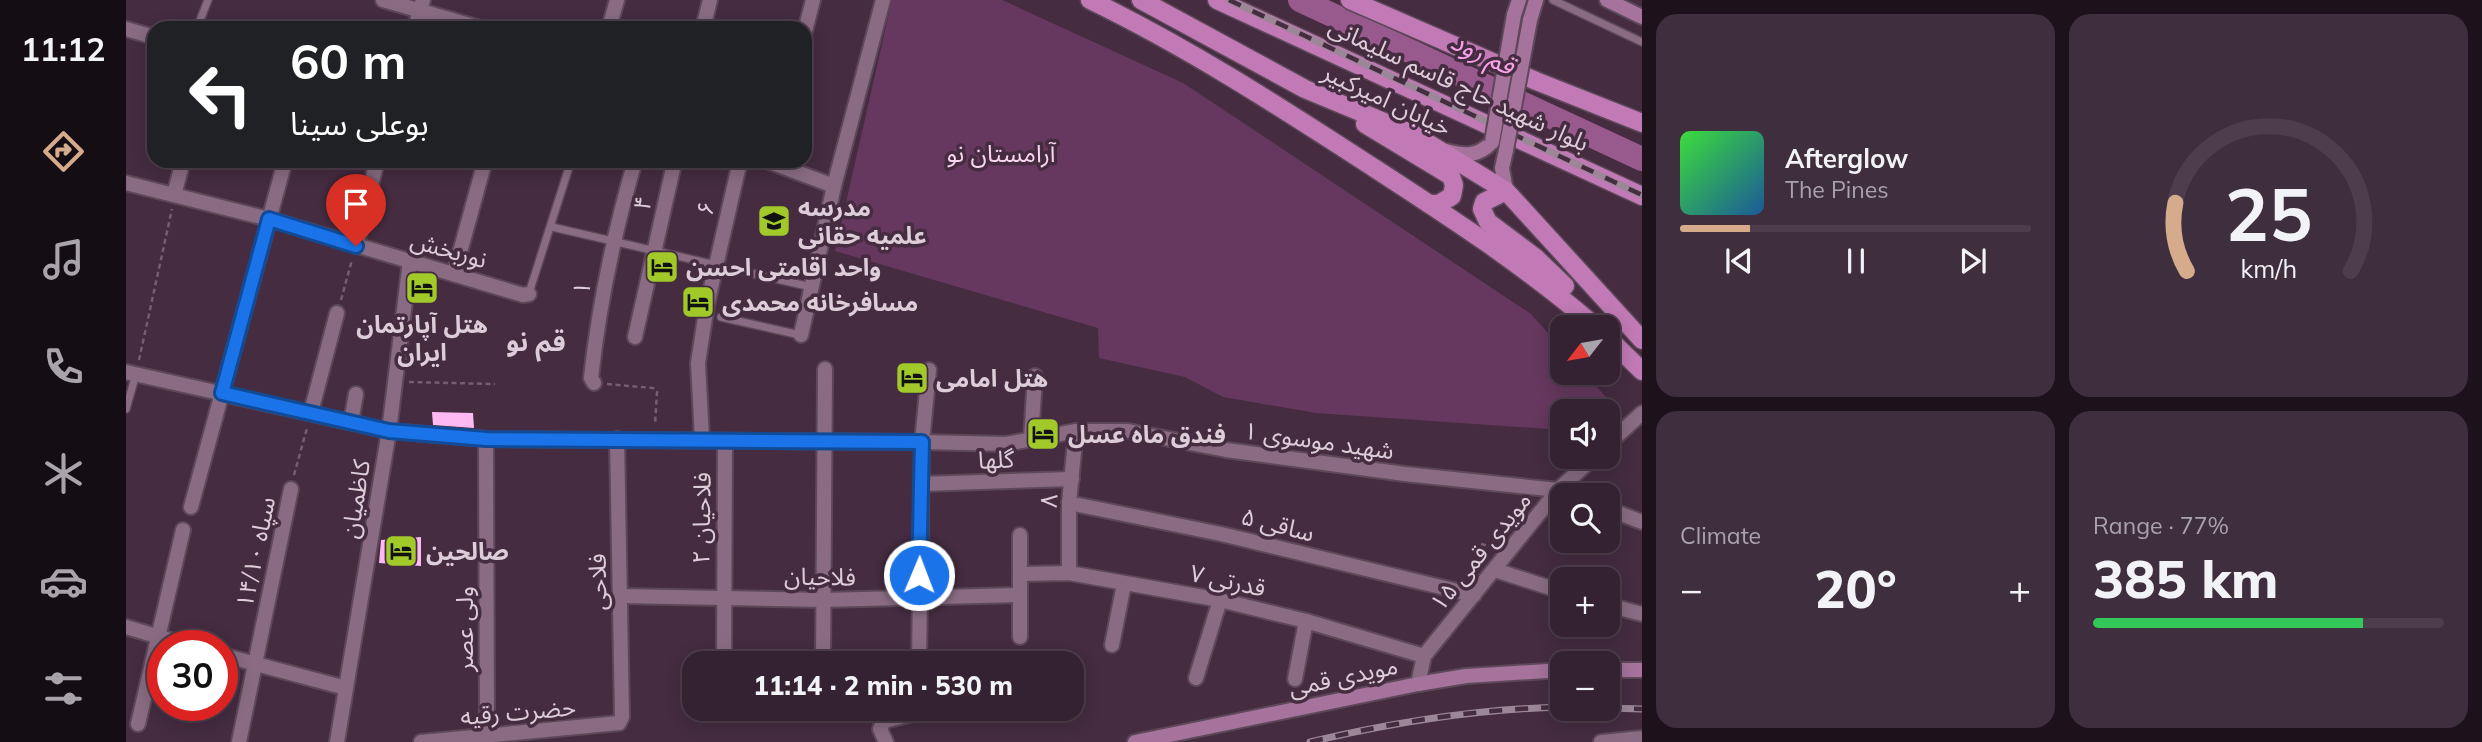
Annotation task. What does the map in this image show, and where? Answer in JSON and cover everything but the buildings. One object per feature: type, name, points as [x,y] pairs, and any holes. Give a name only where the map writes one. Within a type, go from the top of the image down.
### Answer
[{"type":"main road","points":[[1090,0],[1150,29],[1222,71],[1522,265],[1582,315]]},
{"type":"main road","name":"خیابان امیرکبیر","points":[[1141,0],[1305,89],[1413,134],[1506,191],[1642,340]]},
{"type":"main road","name":"بلوار شهید حاج قاسم سلیمانی","points":[[1217,0],[1642,196]]},
{"type":"main road","name":"بلوار شهید حاج قاسم سلیمانی","points":[[1350,0],[1536,81],[1642,123]]},
{"type":"main road","points":[[1305,89],[1445,170],[1454,185],[1452,196],[1439,204],[1429,204]]},
{"type":"main road","points":[[1506,191],[1484,202],[1484,216],[1493,227],[1536,258],[1586,315]]},
{"type":"main road","points":[[1620,350],[1642,371]]},
{"type":"street","points":[[383,0],[421,5],[462,21]]},
{"type":"street","points":[[615,21],[617,0]]},
{"type":"street","points":[[704,21],[710,0]]},
{"type":"street","points":[[808,21],[813,0]]},
{"type":"street","points":[[801,335],[834,186],[883,0]]},
{"type":"street","points":[[1443,151],[1471,155],[1483,151],[1492,142],[1514,15],[1519,0]]},
{"type":"street","points":[[1506,191],[1502,168],[1536,0]]},
{"type":"street","points":[[1607,0],[1642,17]]},
{"type":"street","points":[[126,29],[147,35]]},
{"type":"street","points":[[174,195],[181,168]]},
{"type":"street","points":[[191,507],[283,168]]},
{"type":"street","points":[[356,246],[375,168]]},
{"type":"street","points":[[454,274],[483,168]]},
{"type":"street","name":"۱","points":[[594,383],[591,378],[595,344],[612,241],[633,168]]},
{"type":"street","name":"۴","points":[[635,337],[673,168]]},
{"type":"street","name":"۶","points":[[702,439],[698,363],[716,265],[738,168]]},
{"type":"street","points":[[788,168],[834,186]]},
{"type":"street","name":"نوربخش","points":[[126,183],[269,219],[523,295],[529,294]]},
{"type":"street","name":"کاظمیان","points":[[337,742],[389,431],[410,261]]},
{"type":"street","points":[[311,412],[337,313]]},
{"type":"street","points":[[823,651],[825,369]]},
{"type":"street","points":[[919,651],[922,442],[929,370]]},
{"type":"street","name":"شهید موسوی ۱","points":[[131,373],[389,431],[486,439],[702,439],[966,445],[1031,440],[1076,431],[1128,432],[1226,450],[1550,491]]},
{"type":"street","points":[[1031,440],[1035,376]]},
{"type":"street","points":[[351,422],[356,394]]},
{"type":"street","points":[[1620,433],[1642,413]]},
{"type":"street","name":"۸","points":[[1069,573],[1069,503],[1076,431]]},
{"type":"street","name":"ولی عصر","points":[[486,439],[487,735]]},
{"type":"street","name":"فلاحی","points":[[617,439],[622,716],[619,723]]},
{"type":"street","name":"فلاحیان ۲","points":[[723,596],[725,441]]},
{"type":"street","name":"مویدی قمی ۱۵","points":[[1572,483],[1584,469]]},
{"type":"street","name":"گلها","points":[[921,484],[1072,479]]},
{"type":"street","name":"سپاه ۱۴/۱۰","points":[[239,742],[291,489]]},
{"type":"street","name":"ساقی ۵","points":[[1069,503],[1221,534],[1474,595]]},
{"type":"street","name":"مویدی قمی ۱۵","points":[[1418,684],[1423,656],[1550,509]]},
{"type":"street","points":[[1620,514],[1642,522]]},
{"type":"street","points":[[158,630],[183,530]]},
{"type":"street","points":[[1020,535],[1020,638]]},
{"type":"street","points":[[1495,570],[1550,588]]},
{"type":"street","name":"قدرتی ۷","points":[[1020,574],[1069,573],[1220,600],[1307,621],[1423,656]]},
{"type":"street","points":[[1112,645],[1124,584]]},
{"type":"street","name":"فلاحیان","points":[[620,596],[823,600],[1020,595]]},
{"type":"street","points":[[723,596],[724,651]]},
{"type":"street","points":[[1196,678],[1220,600]]},
{"type":"street","points":[[1620,608],[1642,614]]},
{"type":"street","points":[[1295,679],[1307,621]]},
{"type":"street","points":[[126,627],[147,633]]},
{"type":"street","points":[[238,660],[346,688]]},
{"type":"street","points":[[1620,670],[1642,670]]},
{"type":"street","name":"مویدی قمی","points":[[1135,742],[1418,684],[1466,676],[1550,671]]},
{"type":"street","points":[[138,724],[147,680]]},
{"type":"street","points":[[884,721],[880,729],[886,742]]},
{"type":"street","name":"حضرت رقیه","points":[[421,742],[619,723]]},
{"type":"street","points":[[1601,742],[1642,738]]},
{"type":"lane","points":[[200,21],[208,0]]},
{"type":"lane","points":[[1553,0],[1642,42]]},
{"type":"lane","points":[[529,294],[569,168]]},
{"type":"lane","points":[[552,228],[812,287]]},
{"type":"lane","points":[[721,317],[801,335]]},
{"type":"lane","points":[[126,409],[131,373]]},
{"type":"path","points":[[131,373],[174,195]]},
{"type":"path","points":[[337,313],[356,246]]},
{"type":"path","points":[[395,382],[495,384]]},
{"type":"path","points":[[594,383],[653,388],[657,392],[655,439]]},
{"type":"path","points":[[291,489],[311,412]]},
{"type":"green space","name":"آرامستان نو","points":[[892,0],[1002,0],[1183,83],[1531,314],[1550,335],[1550,385],[1595,385],[1608,399],[1550,399],[1550,429],[1316,413],[1223,397],[1185,377],[1099,358],[1098,328],[835,251]]},
{"type":"waterway","name":"قم رود","points":[[1300,0],[1642,159]]},
{"type":"railway","points":[[1229,0],[1642,195]]},
{"type":"railway","points":[[1310,742],[1435,718],[1499,710],[1550,708]]},
{"type":"railway","points":[[1620,708],[1642,709]]},
{"type":"place","name":"مدرسه علمیه حقانی","points":[[774,221]]},
{"type":"place","name":"واحد اقامتی احسن","points":[[662,267]]},
{"type":"place","name":"هتل آپارتمان ایران","points":[[422,288]]},
{"type":"place","name":"مسافرخانه محمدی","points":[[698,302]]},
{"type":"place","name":"هتل امامی","points":[[912,378]]},
{"type":"place","name":"فندق ماه عسل","points":[[1043,434]]},
{"type":"place","name":"صالحین","points":[[401,551]]},
{"type":"district","name":"قم نو","points":[[536,341]]},
{"type":"route","points":[[356,246],[269,219],[222,393],[389,431],[486,439],[922,442],[919,575]]}]
